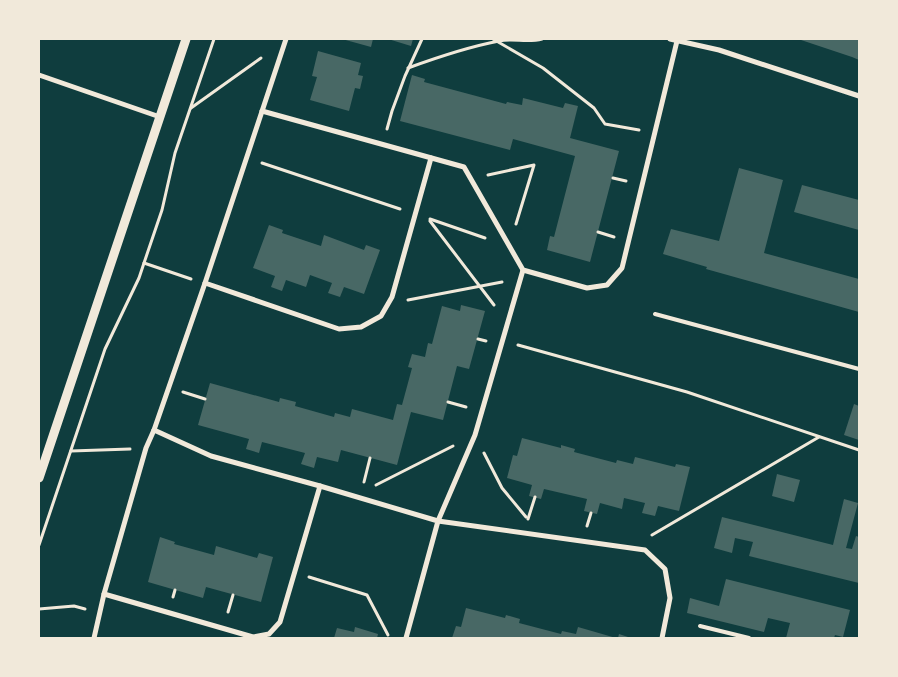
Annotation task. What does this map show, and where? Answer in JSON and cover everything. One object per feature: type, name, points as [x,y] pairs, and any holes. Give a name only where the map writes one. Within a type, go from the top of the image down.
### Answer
[{"type":"street","points":[[39,478],[186,39]]},
{"type":"street","points":[[670,39],[719,50],[859,96]]},
{"type":"street","points":[[94,638],[104,594],[146,448],[205,284],[286,40]]},
{"type":"street","points":[[523,270],[587,288],[606,285],[622,268],[678,40]]},
{"type":"street","points":[[39,74],[160,117]]},
{"type":"street","points":[[262,111],[464,167],[523,270],[475,435],[438,521],[406,638]]},
{"type":"street","points":[[205,284],[339,328],[361,327],[381,316],[392,296],[431,158]]},
{"type":"street","points":[[154,430],[210,456],[438,521],[645,550],[665,570],[670,598],[662,638]]},
{"type":"street","points":[[104,594],[253,637],[269,634],[280,622],[320,486]]},
{"type":"lane","points":[[655,314],[859,369]]},
{"type":"lane","points":[[700,626],[749,638]]},
{"type":"path","points":[[39,545],[105,350],[139,278],[162,210],[175,153],[214,39]]},
{"type":"path","points":[[386,132],[408,68],[422,39]]},
{"type":"path","points":[[493,39],[543,68],[594,108],[604,124],[648,132]]},
{"type":"path","points":[[408,68],[444,55],[501,41],[535,41],[542,39]]},
{"type":"path","points":[[190,109],[286,40]]},
{"type":"path","points":[[613,178],[627,181]]},
{"type":"path","points":[[428,219],[508,322]]},
{"type":"path","points":[[598,232],[620,239]]},
{"type":"path","points":[[144,262],[205,284]]},
{"type":"path","points":[[388,304],[521,278]]},
{"type":"path","points":[[502,340],[687,392],[859,450]]},
{"type":"path","points":[[182,392],[205,399]]},
{"type":"path","points":[[448,402],[474,409]]},
{"type":"path","points":[[371,488],[475,435],[502,488],[528,519],[534,498]]},
{"type":"path","points":[[648,538],[820,437]]},
{"type":"path","points":[[71,451],[146,448]]},
{"type":"path","points":[[362,488],[370,458]]},
{"type":"path","points":[[586,529],[591,513]]},
{"type":"path","points":[[294,572],[367,595],[390,638]]},
{"type":"path","points":[[227,616],[233,594]]},
{"type":"path","points":[[39,609],[74,606],[100,612]]},
{"type":"building","points":[[342,39],[373,39],[371,47]]},
{"type":"building","points":[[388,39],[413,39],[411,46]]},
{"type":"building","points":[[798,39],[859,39],[859,60],[852,57]]},
{"type":"building","points":[[318,51],[361,63],[358,75],[363,76],[360,89],[355,88],[349,111],[310,100],[317,77],[312,76]]},
{"type":"building","points":[[412,75],[425,79],[424,82],[506,104],[507,102],[522,105],[523,98],[563,108],[565,103],[578,106],[570,138],[619,151],[590,262],[547,250],[550,236],[554,237],[575,156],[513,139],[510,150],[400,121]]},
{"type":"building","points":[[739,168],[783,180],[764,253],[859,279],[859,312],[706,269],[707,267],[663,254],[671,229],[719,241]]},
{"type":"building","points":[[802,185],[859,200],[859,230],[794,212]]},
{"type":"building","points":[[269,225],[283,230],[282,233],[321,246],[324,235],[364,250],[366,245],[380,250],[364,294],[344,287],[340,297],[328,293],[332,283],[310,275],[306,287],[286,280],[282,291],[271,287],[275,276],[253,268]]},
{"type":"building","points":[[461,305],[485,311],[469,369],[457,366],[443,420],[411,412],[397,465],[341,450],[338,462],[317,457],[314,468],[301,464],[305,453],[262,442],[259,453],[246,449],[249,439],[198,425],[210,383],[279,402],[280,398],[296,402],[295,406],[334,417],[335,413],[350,417],[352,409],[393,420],[397,404],[402,405],[412,368],[408,367],[412,354],[425,357],[428,343],[432,344],[442,306],[460,311]]},
{"type":"building","points":[[854,404],[859,406],[859,440],[844,435]]},
{"type":"building","points":[[522,438],[561,448],[561,445],[575,449],[574,452],[616,463],[617,460],[633,464],[635,457],[675,467],[676,464],[690,467],[679,511],[658,506],[655,516],[642,513],[645,503],[624,498],[622,509],[600,503],[597,514],[584,511],[587,499],[544,489],[541,499],[529,496],[532,485],[507,478],[513,455],[517,456]]},
{"type":"building","points":[[777,474],[800,480],[794,502],[772,496]]},
{"type":"building","points":[[844,499],[858,503],[846,548],[852,549],[856,536],[859,537],[859,583],[749,556],[753,542],[735,538],[732,553],[714,548],[722,517],[833,545]]},
{"type":"building","points":[[160,537],[175,542],[174,544],[214,555],[216,546],[257,558],[259,553],[273,557],[261,602],[206,587],[203,598],[148,582]]},
{"type":"building","points":[[726,579],[850,610],[843,637],[835,635],[834,638],[786,638],[790,623],[768,618],[764,632],[687,613],[690,598],[719,606]]},
{"type":"building","points":[[466,608],[505,618],[506,615],[520,619],[519,623],[561,634],[562,631],[576,634],[578,627],[616,638],[452,638],[456,626],[461,627]]},
{"type":"building","points":[[355,627],[378,634],[377,638],[334,638],[337,628],[354,632]]},
{"type":"building","points":[[619,634],[631,638],[618,638]]}]
